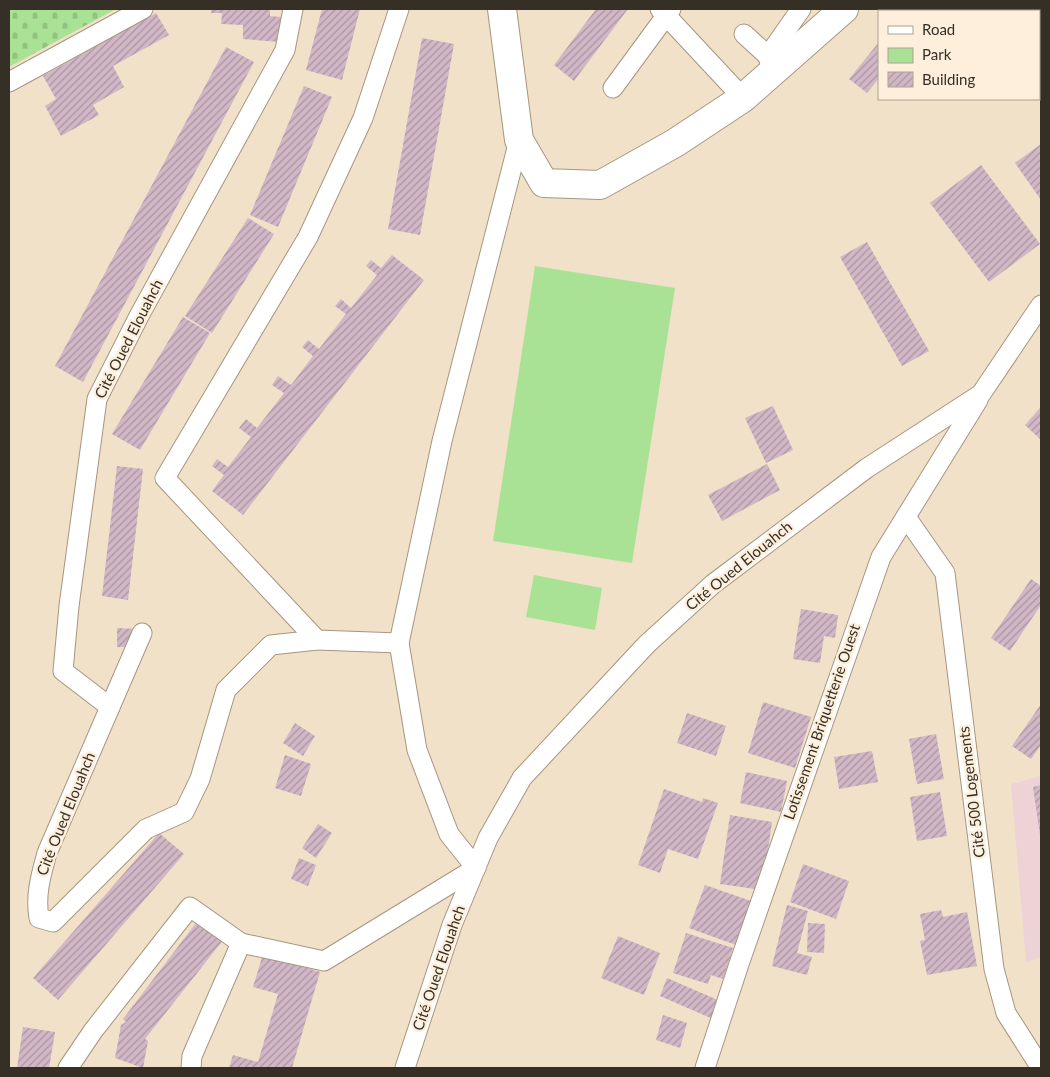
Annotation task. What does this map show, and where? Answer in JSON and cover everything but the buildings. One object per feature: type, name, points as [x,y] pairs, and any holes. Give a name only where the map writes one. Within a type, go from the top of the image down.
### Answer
[{"type":"main road","points":[[502,9],[519,140],[544,183],[600,184],[675,143],[743,98],[770,64],[844,9]]},
{"type":"street","points":[[10,81],[143,9]]},
{"type":"street","name":"Cité Oued Elouahch","points":[[110,707],[63,671],[68,606],[96,399],[144,307],[285,50],[293,9]]},
{"type":"street","points":[[317,640],[165,478],[308,237],[363,118],[399,9]]},
{"type":"street","points":[[744,34],[770,64],[801,9]]},
{"type":"street","points":[[613,88],[666,11],[743,98]]},
{"type":"street","points":[[476,868],[449,834],[417,750],[400,643],[442,440],[519,140]]},
{"type":"street","name":"Cité Oued Elouahch","points":[[405,1068],[452,925],[488,838],[522,778],[647,644],[713,584],[867,468],[981,394],[1041,305]]},
{"type":"street","name":"Lotissement Briquetterie Ouest","points":[[705,1068],[738,964],[881,557],[981,394]]},
{"type":"street","name":"Cité 500 Logements","points":[[906,516],[945,574],[994,969],[1006,1013],[1041,1068]]},
{"type":"street","name":"Cité Oued Elouahch","points":[[142,634],[47,853],[38,883],[37,905],[39,918],[53,922],[146,829],[184,812],[200,779],[226,690],[271,645],[317,640],[400,643]]},
{"type":"street","name":"Cité Oued Elouahch","points":[[68,1068],[93,1031],[190,907],[241,943],[324,961],[476,868]]},
{"type":"street","points":[[191,1068],[192,1056],[241,943]]},
{"type":"shaded area","points":[[1041,776],[1041,957],[1026,962],[1011,784]]},
{"type":"green space","points":[[9,9],[116,9],[9,67]]},
{"type":"green space","points":[[535,266],[675,288],[632,563],[493,541]]},
{"type":"green space","points":[[534,575],[602,588],[595,630],[526,617]]}]
